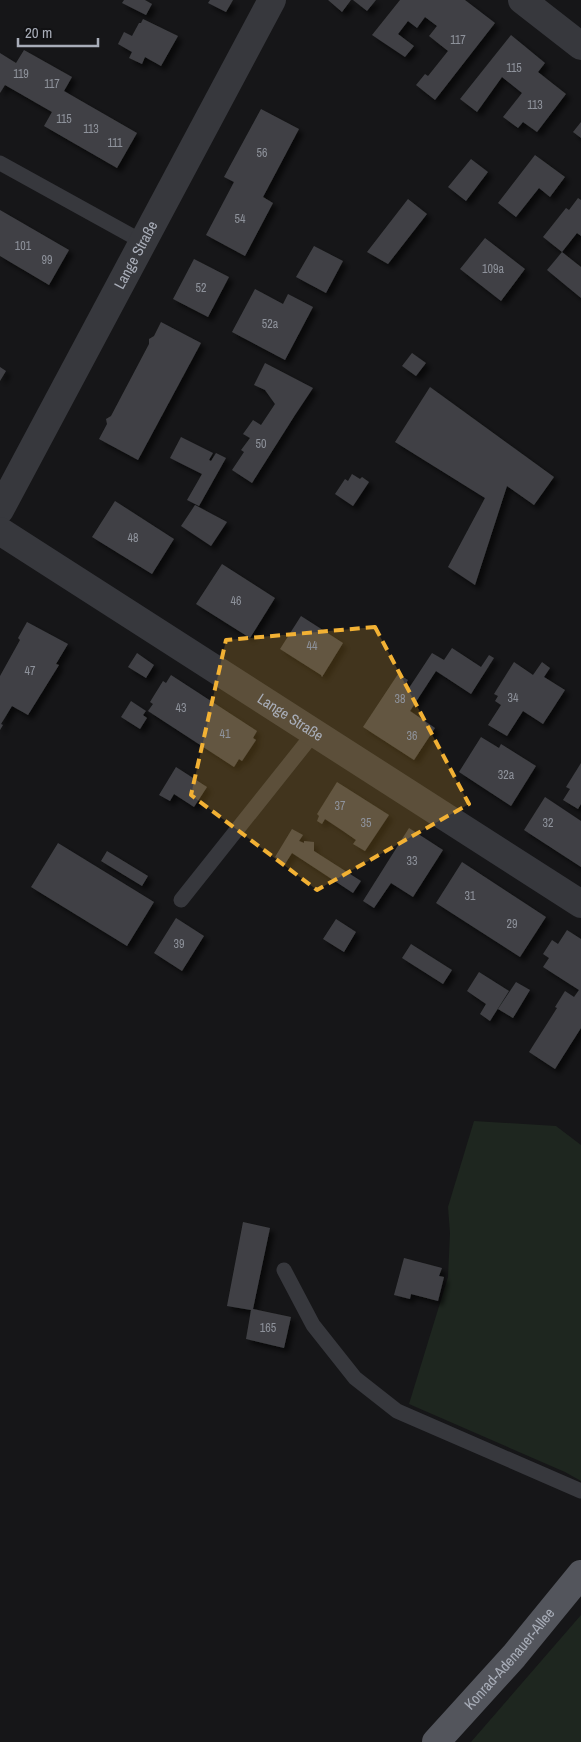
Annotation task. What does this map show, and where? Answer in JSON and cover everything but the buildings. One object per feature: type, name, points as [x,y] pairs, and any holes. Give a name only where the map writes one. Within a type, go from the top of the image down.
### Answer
[{"type":"main road","name":"Konrad-Adenauer-Allee","points":[[436,1742],[514,1656],[581,1574]]},
{"type":"street","name":"Lange Straße","points":[[2,500],[272,0]]},
{"type":"street","points":[[522,0],[581,46]]},
{"type":"street","name":"Lange Straße","points":[[0,531],[581,904]]},
{"type":"lane","points":[[0,163],[143,242]]},
{"type":"lane","points":[[181,900],[314,733]]},
{"type":"lane","points":[[284,1270],[313,1325],[355,1378],[397,1411],[581,1492]]},
{"type":"highlighted area","points":[[375,627],[469,804],[317,890],[191,795],[226,640]]},
{"type":"shaded area","points":[[474,1121],[556,1126],[581,1145],[581,1481],[565,1472],[409,1404],[448,1277],[450,1233],[448,1207]]},
{"type":"shaded area","points":[[581,1615],[581,1742],[471,1742]]}]
